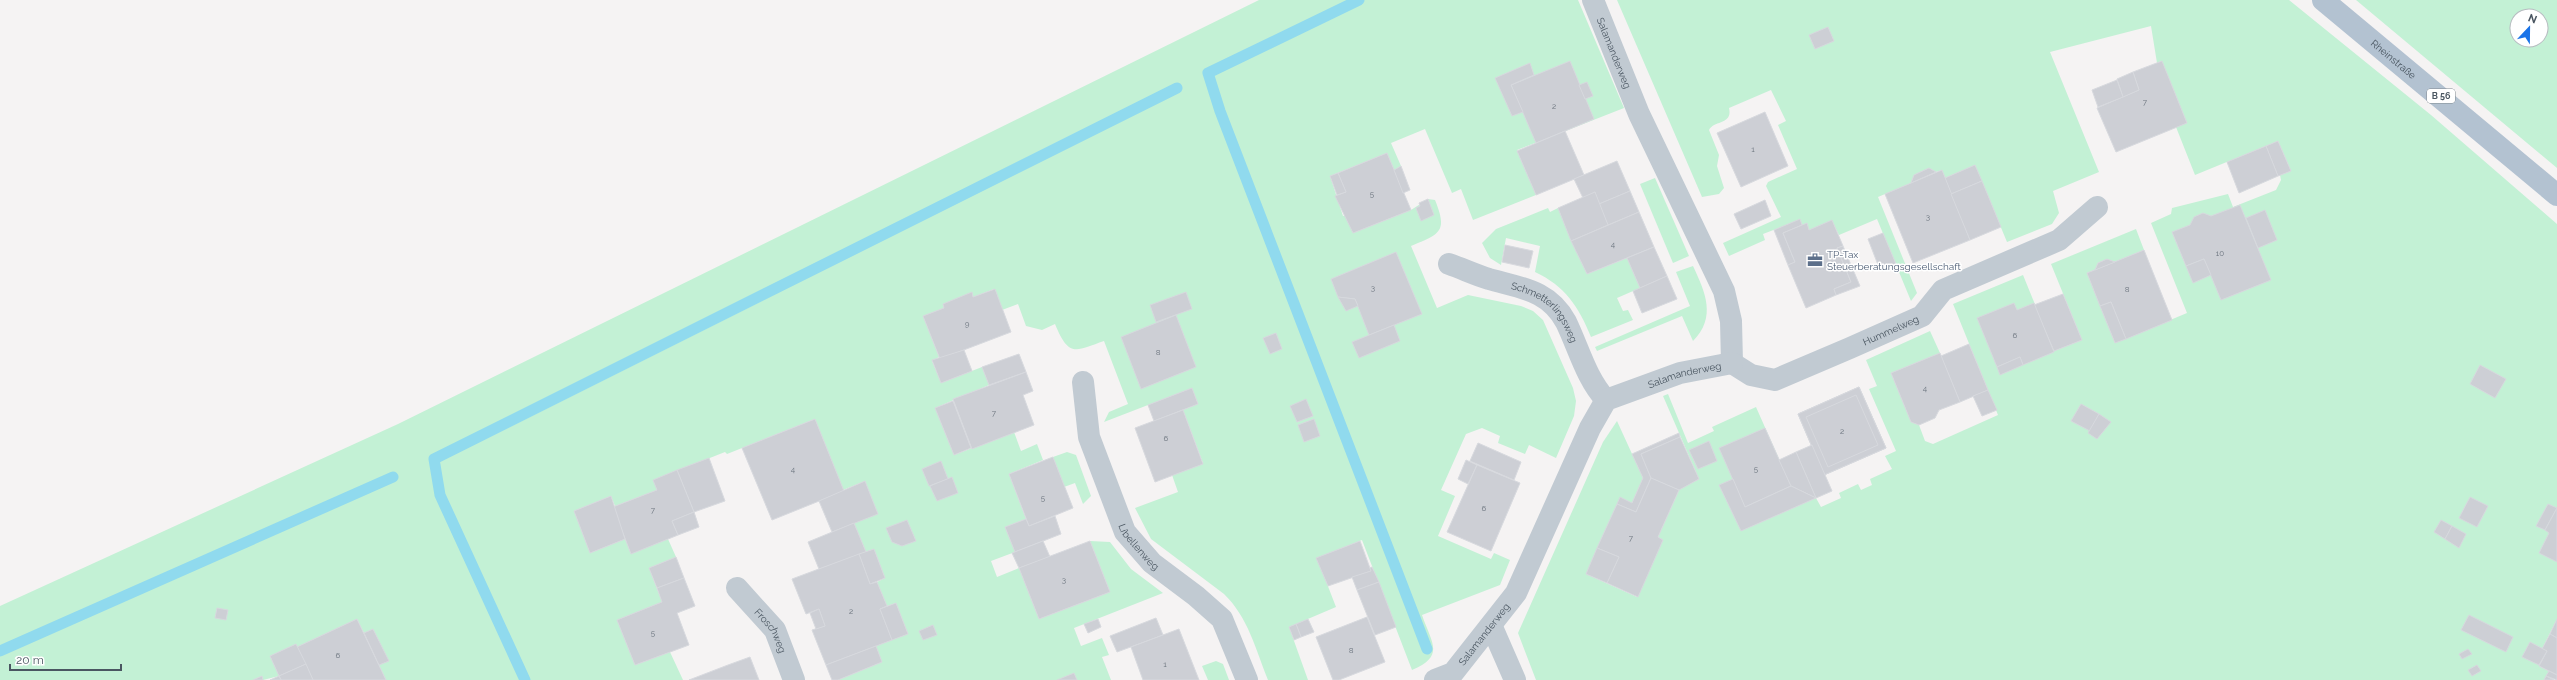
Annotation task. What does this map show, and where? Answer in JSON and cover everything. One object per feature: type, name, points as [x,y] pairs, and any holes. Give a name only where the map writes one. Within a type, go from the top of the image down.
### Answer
[{"type":"main road","name":"Rheinstraße","points":[[2323,0],[2557,195]]},
{"type":"street","name":"Salamanderweg","points":[[1435,680],[1453,673],[1516,592],[1590,428],[1606,400],[1680,373],[1732,363],[1733,344],[1731,321],[1724,291],[1639,114],[1593,0]]},
{"type":"street","name":"Hummelweg","points":[[1732,363],[1751,375],[1775,380],[1850,348],[1922,316],[1943,290],[2059,240],[2097,207]]},
{"type":"street","name":"Schmetterlingsweg","points":[[1449,264],[1490,279],[1526,288],[1552,303],[1566,322],[1597,390],[1606,400]]},
{"type":"street","name":"Libellenweg","points":[[1083,382],[1089,437],[1125,532],[1152,563],[1196,596],[1222,619],[1247,680]]},
{"type":"street","name":"Froschweg","points":[[737,588],[775,630],[794,680]]},
{"type":"street","points":[[1491,625],[1515,680]]},
{"type":"green space","points":[[1259,0],[1578,0],[1624,108],[1517,150],[1536,195],[1473,220],[1461,189],[1452,193],[1425,129],[1391,143],[1401,166],[1394,170],[1387,153],[1330,176],[1343,216],[1346,215],[1353,233],[1411,210],[1428,199],[1435,200],[1441,219],[1439,230],[1435,235],[1411,246],[1437,308],[1468,295],[1521,306],[1533,311],[1543,320],[1573,388],[1576,401],[1574,416],[1556,458],[1529,445],[1525,454],[1498,443],[1500,436],[1482,428],[1466,434],[1441,490],[1455,496],[1438,536],[1491,559],[1494,553],[1510,560],[1500,585],[1422,615],[1433,647],[1432,654],[1423,665],[1412,670],[1362,540],[1317,558],[1336,607],[1289,627],[1308,680],[1268,680],[1245,623],[1232,603],[1224,594],[1151,539],[1135,508],[1178,492],[1172,475],[1203,463],[1183,410],[1198,404],[1192,388],[1104,422],[1109,412],[1128,404],[1104,341],[1079,349],[1069,347],[1064,342],[1055,324],[1042,330],[1026,326],[1018,304],[1002,310],[994,289],[973,297],[972,293],[943,304],[944,308],[923,316],[939,357],[932,361],[941,383],[982,367],[989,385],[935,408],[954,455],[1014,432],[1021,451],[1037,444],[1043,460],[1009,474],[1026,519],[1005,527],[1015,552],[991,561],[997,577],[1019,568],[1039,619],[1110,592],[1090,541],[1110,542],[1131,569],[1163,593],[1074,628],[1081,646],[1102,638],[1109,655],[1102,657],[1111,680],[838,680],[882,662],[876,646],[908,634],[896,603],[887,606],[877,582],[885,578],[874,549],[866,552],[854,523],[865,481],[843,490],[815,419],[727,454],[725,452],[654,480],[657,490],[615,506],[611,496],[574,511],[590,553],[625,539],[631,553],[668,539],[676,557],[649,568],[662,602],[617,620],[635,665],[670,652],[683,680],[386,680],[379,665],[388,661],[373,629],[364,633],[357,619],[297,647],[296,644],[270,656],[279,676],[263,680],[262,676],[253,680],[0,680],[0,606],[398,424]]},
{"type":"green space","points":[[1617,0],[2289,0],[2431,115],[2557,224],[2557,619],[2542,649],[2547,651],[2539,666],[2549,671],[2544,680],[1536,680],[1518,633],[1603,442],[1617,421],[1643,478],[1632,503],[1586,574],[1637,597],[1663,540],[1658,537],[1680,488],[1699,479],[1663,396],[1668,394],[1688,443],[1714,431],[1712,427],[1756,407],[1791,486],[1816,498],[1821,507],[1841,498],[1839,493],[1858,484],[1861,490],[1872,485],[1870,479],[1892,469],[1885,456],[1896,451],[1869,389],[1877,386],[1866,360],[1930,331],[1940,353],[1891,373],[1911,422],[1919,425],[1925,441],[1933,444],[1998,415],[1953,304],[2023,275],[2054,351],[2082,340],[2051,264],[2136,229],[2144,250],[2115,262],[2107,259],[2098,263],[2095,270],[2087,273],[2115,343],[2187,313],[2151,223],[2171,214],[2172,208],[2228,194],[2233,207],[2276,190],[2281,180],[2280,175],[2291,171],[2278,141],[2195,175],[2176,127],[2187,123],[2161,61],[2157,63],[2151,26],[2050,52],[2099,172],[2053,191],[2059,213],[2052,224],[2007,242],[1975,165],[1945,178],[1942,170],[1936,172],[1929,168],[1914,175],[1911,183],[1878,197],[1917,293],[1911,301],[1877,219],[1839,235],[1832,221],[1809,230],[1807,223],[1802,225],[1800,220],[1763,234],[1765,240],[1729,256],[1723,243],[1781,217],[1766,186],[1768,182],[1797,169],[1778,125],[1786,121],[1771,90],[1729,108],[1728,117],[1726,120],[1711,127],[1709,130],[1719,155],[1717,166],[1724,188],[1719,194],[1702,197]]},
{"type":"green space","points":[[2356,0],[2557,0],[2557,168]]},
{"type":"green space","points":[[1655,178],[1689,256],[1673,263],[1640,184]]},
{"type":"green space","points":[[1548,208],[1550,212],[1558,208],[1587,274],[1627,258],[1640,288],[1617,298],[1623,311],[1628,310],[1633,320],[1591,337],[1570,298],[1555,284],[1535,272],[1540,246],[1506,238],[1501,265],[1490,258],[1482,243],[1496,229]]},
{"type":"green space","points":[[1693,266],[1705,295],[1707,314],[1705,323],[1693,341],[1682,316],[1597,351],[1595,347],[1690,306],[1676,272]]},
{"type":"green space","points":[[1067,452],[1076,455],[1091,496],[1083,504],[1075,483],[1064,487],[1053,457]]},
{"type":"green space","points":[[1216,661],[1223,664],[1229,680],[1208,680],[1202,666]]},
{"type":"building","points":[[1828,27],[1834,41],[1815,49],[1809,35]]},
{"type":"building","points":[[1570,61],[1594,119],[1536,143],[1511,85]]},
{"type":"building","points":[[2162,61],[2187,123],[2116,152],[2097,108],[2139,90],[2133,72]]},
{"type":"building","points":[[1530,63],[1534,75],[1511,85],[1523,112],[1512,116],[1495,78]]},
{"type":"building","points":[[2133,72],[2139,90],[2123,97],[2117,79]]},
{"type":"building","points":[[2117,80],[2123,97],[2098,107],[2092,90]]},
{"type":"building","points":[[1587,82],[1593,96],[1585,99],[1579,85]]},
{"type":"building","points":[[1765,112],[1788,166],[1741,187],[1717,133]]},
{"type":"building","points":[[1565,131],[1584,175],[1536,195],[1517,151]]},
{"type":"building","points":[[2278,141],[2291,171],[2278,176],[2266,146]]},
{"type":"building","points":[[2266,146],[2278,176],[2239,193],[2227,162]]},
{"type":"building","points":[[1387,153],[1411,210],[1353,233],[1335,196],[1346,192],[1338,173]]},
{"type":"building","points":[[1617,161],[1630,191],[1599,204],[1595,192],[1583,198],[1574,179]]},
{"type":"building","points":[[1975,165],[1982,181],[1951,194],[1945,178]]},
{"type":"building","points":[[1401,166],[1410,190],[1403,193],[1394,170]]},
{"type":"building","points":[[1929,168],[1936,172],[1911,183],[1914,175]]},
{"type":"building","points":[[1942,170],[1970,240],[1913,263],[1885,194]]},
{"type":"building","points":[[1338,173],[1346,192],[1337,195],[1330,176]]},
{"type":"building","points":[[1982,181],[2001,227],[1970,240],[1951,194]]},
{"type":"building","points":[[1630,191],[1639,212],[1608,225],[1599,204]]},
{"type":"building","points":[[1595,192],[1608,225],[1571,241],[1558,208]]},
{"type":"building","points":[[1428,199],[1434,215],[1421,221],[1416,208],[1420,206],[1419,203]]},
{"type":"building","points":[[1765,200],[1771,216],[1741,229],[1734,214]]},
{"type":"building","points":[[2240,205],[2271,280],[2221,300],[2204,259],[2186,266],[2172,232],[2190,225],[2194,217],[2203,213],[2211,216]]},
{"type":"building","points":[[2265,210],[2277,240],[2258,248],[2246,218]]},
{"type":"building","points":[[1639,212],[1654,247],[1587,274],[1571,241]]},
{"type":"building","points":[[1800,219],[1802,225],[1783,233],[1795,262],[1788,265],[1774,230]]},
{"type":"building","points":[[1832,220],[1843,246],[1837,248],[1851,282],[1834,289],[1836,295],[1806,308],[1788,265],[1795,262],[1783,233],[1807,223],[1809,230]]},
{"type":"building","points":[[1883,233],[1896,264],[1880,270],[1868,239]]},
{"type":"building","points":[[1505,245],[1533,251],[1529,268],[1502,262]]},
{"type":"building","points":[[1843,246],[1860,286],[1836,295],[1834,289],[1851,282],[1837,248]]},
{"type":"building","points":[[1654,247],[1667,276],[1640,288],[1627,258]]},
{"type":"building","points":[[2144,250],[2172,320],[2126,339],[2111,302],[2100,306],[2087,273]]},
{"type":"building","points":[[1396,252],[1422,314],[1369,335],[1355,299],[1338,297],[1331,279]]},
{"type":"building","points":[[2107,259],[2115,262],[2095,270],[2098,263]]},
{"type":"building","points":[[2204,259],[2211,275],[2193,283],[2186,266]]},
{"type":"building","points":[[1667,276],[1677,299],[1642,313],[1633,291]]},
{"type":"building","points":[[995,289],[1011,332],[940,359],[923,316],[944,308],[943,304],[972,292],[973,297]]},
{"type":"building","points":[[1186,292],[1192,309],[1156,322],[1150,305]]},
{"type":"building","points":[[2063,294],[2082,340],[2054,351],[2034,305]]},
{"type":"building","points":[[1338,297],[1355,299],[1358,306],[1346,311]]},
{"type":"building","points":[[2111,302],[2126,339],[2115,343],[2100,306]]},
{"type":"building","points":[[2014,303],[2017,310],[2034,303],[2054,352],[2023,365],[2020,357],[1997,367],[1977,318]]},
{"type":"building","points":[[1176,315],[1196,367],[1141,389],[1121,337]]},
{"type":"building","points":[[1394,325],[1400,341],[1359,358],[1352,342]]},
{"type":"building","points":[[1276,333],[1282,349],[1270,354],[1263,338]]},
{"type":"building","points":[[1969,344],[1988,390],[1960,402],[1941,356]]},
{"type":"building","points":[[964,350],[972,371],[941,383],[932,360]]},
{"type":"building","points":[[1940,353],[1960,402],[1939,410],[1935,418],[1919,425],[1911,422],[1891,373]]},
{"type":"building","points":[[1019,354],[1026,372],[989,385],[982,367]]},
{"type":"building","points":[[2020,357],[2023,365],[2000,375],[1997,367]]},
{"type":"building","points":[[2480,365],[2506,379],[2495,398],[2470,384]]},
{"type":"building","points":[[1026,372],[1033,391],[1023,395],[1034,425],[972,449],[953,399]]},
{"type":"building","points":[[1859,387],[1886,448],[1824,475],[1798,414]],"holes":[[[1856,395],[1878,445],[1828,467],[1806,417]]]},
{"type":"building","points":[[1859,387],[1886,448],[1824,475],[1798,414]]},
{"type":"building","points":[[1192,388],[1198,404],[1154,421],[1148,405]]},
{"type":"building","points":[[1988,390],[1997,410],[1982,416],[1973,396]]},
{"type":"building","points":[[1856,395],[1878,445],[1828,467],[1806,417]]},
{"type":"building","points":[[1306,399],[1313,416],[1297,422],[1290,406]]},
{"type":"building","points":[[953,401],[971,448],[954,455],[935,408]]},
{"type":"building","points":[[2081,404],[2099,414],[2090,431],[2071,421]]},
{"type":"building","points":[[1183,410],[1203,464],[1155,482],[1135,428]]},
{"type":"building","points":[[2099,414],[2111,422],[2097,439],[2088,433]]},
{"type":"building","points":[[815,419],[844,491],[772,520],[742,448]]},
{"type":"building","points":[[1314,419],[1320,436],[1304,442],[1298,425]]},
{"type":"building","points":[[1765,428],[1791,486],[1745,507],[1719,448]]},
{"type":"building","points":[[1679,433],[1680,437],[1641,454],[1651,478],[1636,512],[1617,504],[1620,497],[1632,503],[1643,478],[1632,454]]},
{"type":"building","points":[[1680,437],[1699,479],[1679,490],[1651,478],[1641,454]]},
{"type":"building","points":[[1709,441],[1717,461],[1698,469],[1689,450]]},
{"type":"building","points":[[1478,443],[1521,462],[1514,480],[1470,461]]},
{"type":"building","points":[[1812,445],[1832,491],[1816,498],[1796,452]]},
{"type":"building","points":[[1796,452],[1816,498],[1791,486],[1779,460]]},
{"type":"building","points":[[1053,457],[1073,508],[1029,526],[1009,474]]},
{"type":"building","points":[[709,458],[725,501],[694,512],[677,470]]},
{"type":"building","points":[[1466,460],[1477,465],[1468,484],[1458,479]]},
{"type":"building","points":[[941,461],[948,479],[929,486],[922,469]]},
{"type":"building","points":[[1477,465],[1520,483],[1491,551],[1447,532]]},
{"type":"building","points":[[677,470],[694,512],[672,521],[678,535],[631,554],[613,507],[657,490],[653,480]]},
{"type":"building","points":[[952,477],[958,493],[937,501],[930,486]]},
{"type":"building","points":[[1651,478],[1679,490],[1658,537],[1663,540],[1638,597],[1607,583],[1619,557],[1597,548],[1617,504],[1636,512]]},
{"type":"building","points":[[1733,479],[1745,507],[1791,486],[1816,498],[1741,531],[1719,485]]},
{"type":"building","points":[[865,481],[878,514],[832,532],[819,501]]},
{"type":"building","points":[[611,496],[625,539],[590,553],[574,511]]},
{"type":"building","points":[[2470,497],[2488,506],[2477,527],[2459,518]]},
{"type":"building","points":[[2548,504],[2557,508],[2545,530],[2536,526]]},
{"type":"building","points":[[2557,508],[2557,562],[2539,553],[2549,533],[2545,530]]},
{"type":"building","points":[[694,512],[699,527],[678,535],[672,521]]},
{"type":"building","points":[[1055,516],[1061,534],[1015,552],[1005,527],[1026,519],[1029,526]]},
{"type":"building","points":[[907,520],[916,541],[902,546],[892,542],[886,528]]},
{"type":"building","points":[[2441,520],[2452,526],[2445,539],[2434,532]]},
{"type":"building","points":[[854,523],[866,552],[819,569],[808,542]]},
{"type":"building","points":[[2452,526],[2466,534],[2459,548],[2445,539]]},
{"type":"building","points":[[1043,541],[1050,557],[1019,568],[1012,553]]},
{"type":"building","points":[[1090,541],[1110,592],[1039,619],[1019,568]]},
{"type":"building","points":[[1360,541],[1371,571],[1328,586],[1316,558]]},
{"type":"building","points":[[1597,548],[1619,557],[1607,583],[1586,574]]},
{"type":"building","points":[[874,549],[885,578],[870,584],[859,554]]},
{"type":"building","points":[[859,554],[870,584],[877,582],[887,606],[880,609],[892,640],[826,665],[812,630],[825,626],[819,609],[806,614],[792,579]]},
{"type":"building","points":[[676,557],[684,578],[657,588],[649,568]]},
{"type":"building","points":[[1372,567],[1379,582],[1357,590],[1352,577],[1371,571],[1370,568]]},
{"type":"building","points":[[684,578],[695,606],[677,613],[689,645],[635,665],[617,620],[662,602],[657,588]]},
{"type":"building","points":[[1379,582],[1396,627],[1375,635],[1357,590]]},
{"type":"building","points":[[896,603],[908,634],[892,640],[880,609]]},
{"type":"building","points":[[217,608],[228,610],[226,620],[215,618]]},
{"type":"building","points":[[819,609],[825,626],[816,629],[810,613]]},
{"type":"building","points":[[2469,615],[2513,637],[2506,652],[2461,630]]},
{"type":"building","points":[[1367,617],[1385,662],[1339,680],[1333,680],[1316,637]]},
{"type":"building","points":[[1156,618],[1163,635],[1117,652],[1110,636]]},
{"type":"building","points":[[357,619],[386,680],[313,680],[297,647]]},
{"type":"building","points":[[1098,619],[1101,627],[1088,633],[1084,624]]},
{"type":"building","points":[[1308,619],[1314,632],[1301,637],[1296,624]]},
{"type":"building","points":[[2557,619],[2557,638],[2550,634]]},
{"type":"building","points":[[1296,624],[1301,637],[1294,640],[1289,627]]},
{"type":"building","points":[[933,625],[937,635],[923,640],[919,631]]},
{"type":"building","points":[[373,629],[389,661],[379,665],[364,633]]},
{"type":"building","points":[[1179,629],[1199,680],[1143,680],[1131,647]]},
{"type":"building","points":[[2550,634],[2557,638],[2557,675],[2539,666],[2547,651],[2542,649]]},
{"type":"building","points":[[2530,642],[2547,651],[2539,665],[2522,657]]},
{"type":"building","points":[[296,644],[306,664],[279,676],[270,656]]},
{"type":"building","points":[[876,646],[882,662],[838,680],[832,680],[826,665]]},
{"type":"building","points":[[2468,649],[2472,654],[2462,659],[2459,654]]},
{"type":"building","points":[[750,657],[759,680],[689,680],[728,665]]},
{"type":"building","points":[[306,664],[313,680],[281,680],[279,676]]},
{"type":"building","points":[[2477,665],[2481,671],[2472,676],[2468,670]]},
{"type":"building","points":[[2549,671],[2557,675],[2557,680],[2546,676]]},
{"type":"building","points":[[1074,673],[1077,680],[1057,680]]},
{"type":"building","points":[[262,676],[263,680],[253,680]]},
{"type":"building","points":[[279,676],[281,680],[270,680]]},
{"type":"building","points":[[2546,676],[2554,680],[2544,680]]},
{"type":"waterway","points":[[1359,0],[1208,73],[1220,111],[1427,649]]},
{"type":"waterway","points":[[525,680],[440,495],[434,459],[1177,88]]},
{"type":"waterway","points":[[0,651],[393,477]]},
{"type":"place","name":"TP-Tax Steuerberatungsgesellschaft","points":[[1815,260]]}]
